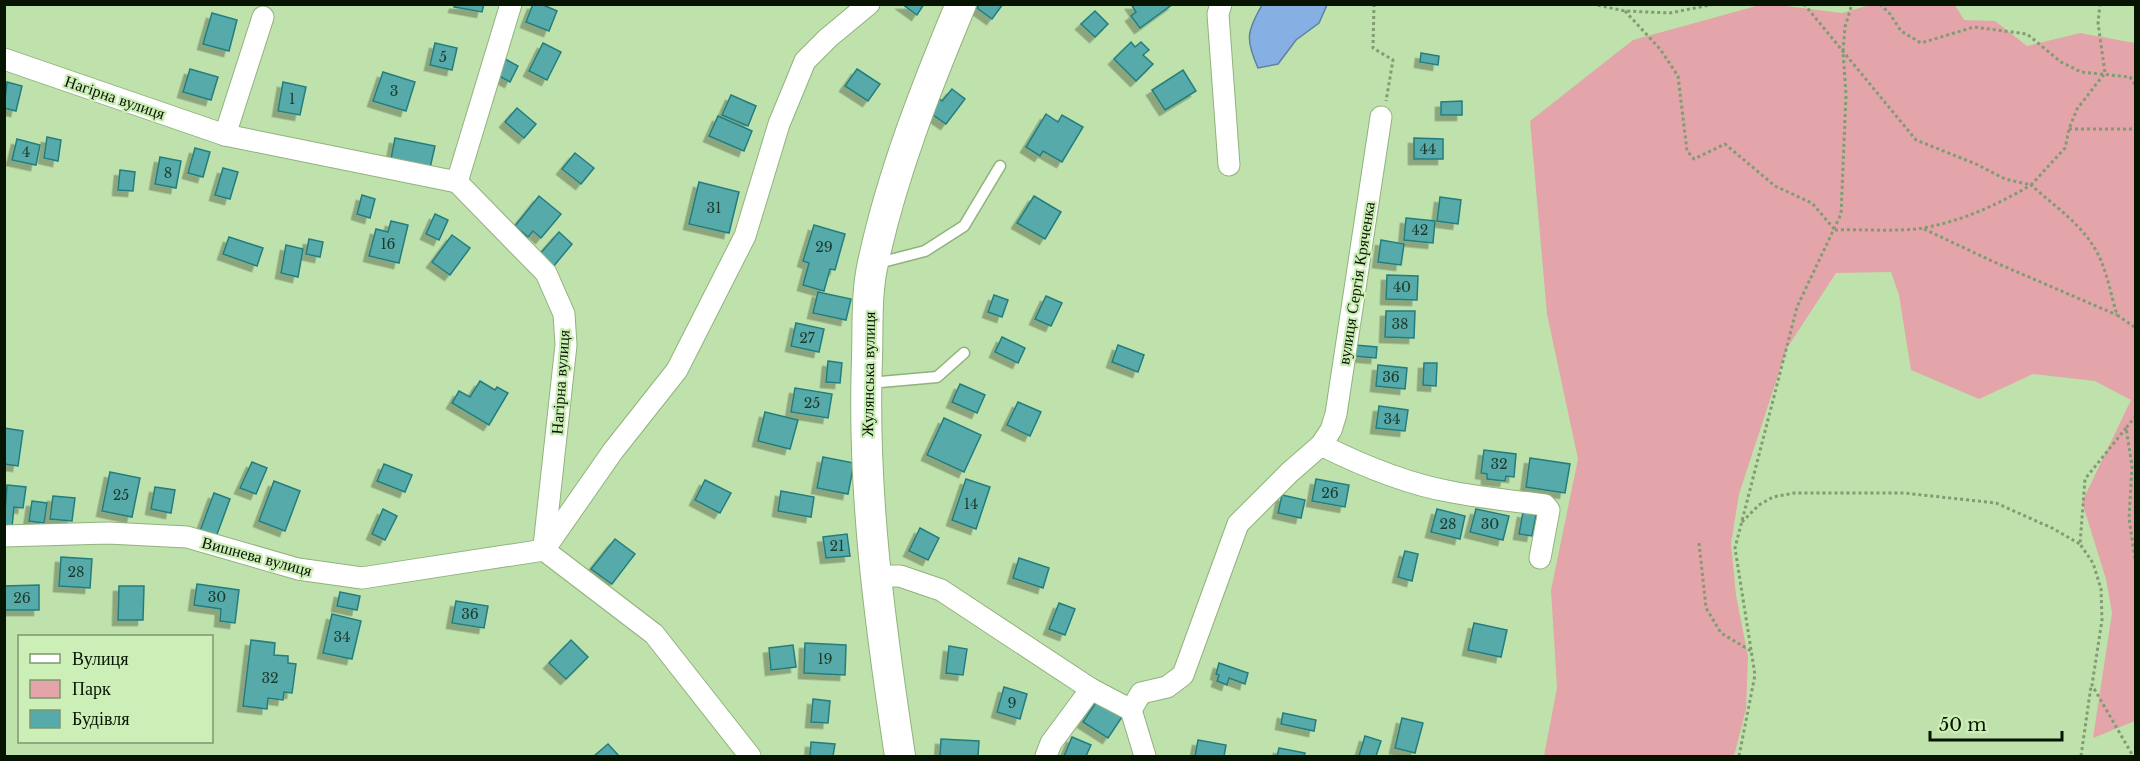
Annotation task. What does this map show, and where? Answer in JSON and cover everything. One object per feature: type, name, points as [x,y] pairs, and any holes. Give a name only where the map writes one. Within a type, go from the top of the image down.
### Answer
[{"type":"street","points":[[458,183],[511,4]]},
{"type":"street","points":[[750,756],[654,634],[544,550],[613,451],[677,370],[745,236],[779,124],[805,61],[868,4]]},
{"type":"street","name":"Жулянська вулиця","points":[[900,756],[875,576],[867,465],[868,307],[872,265],[889,200],[926,89],[961,4]]},
{"type":"street","points":[[1221,4],[1218,14],[1228,165]]},
{"type":"street","points":[[225,135],[263,17]]},
{"type":"street","name":"Нагірна вулиця","points":[[4,59],[225,135],[458,183],[546,273],[564,314],[566,345],[544,550]]},
{"type":"street","name":"вулиця Сергія Кряченка","points":[[1131,711],[1141,693],[1167,687],[1183,675],[1238,524],[1290,472],[1321,446],[1331,429],[1336,414],[1381,117]]},
{"type":"street","points":[[1321,446],[1377,471],[1413,483],[1451,492],[1545,505],[1549,510],[1540,558]]},
{"type":"street","name":"Вишнева вулиця","points":[[4,536],[108,533],[187,537],[298,569],[362,578],[544,550]]},
{"type":"street","points":[[875,576],[900,576],[941,591],[1091,689],[1131,711],[1145,756]]},
{"type":"street","points":[[1046,756],[1051,743],[1091,689]]},
{"type":"lane","points":[[872,265],[925,251],[964,226],[1000,166]]},
{"type":"lane","points":[[866,383],[937,377],[964,353]]},
{"type":"path","points":[[1374,4],[1373,48],[1393,60],[1381,117]]},
{"type":"path","points":[[1592,4],[1624,11],[1670,13],[1715,4]]},
{"type":"path","points":[[1804,4],[1916,140],[1976,164],[2004,179],[2031,185],[2071,220],[2093,244],[2106,276],[2117,315]]},
{"type":"path","points":[[1739,756],[1755,675],[1734,548],[1797,307],[1841,214],[1846,95],[1843,51],[1845,27],[1852,4]]},
{"type":"path","points":[[1880,4],[1901,31],[1921,43],[1974,27],[2026,34],[2061,62],[2081,72],[2130,77],[2136,86]]},
{"type":"path","points":[[1835,230],[1922,228],[1969,216],[2031,185],[2064,148],[2068,129],[2077,109],[2105,73],[2098,23],[2100,4]]},
{"type":"path","points":[[1624,11],[1660,49],[1678,76],[1687,151],[1694,159],[1725,144],[1775,186],[1812,203],[1835,230]]},
{"type":"path","points":[[2068,129],[2136,129]]},
{"type":"path","points":[[1922,228],[2117,315],[2136,328]]},
{"type":"path","points":[[2080,544],[2085,479],[2136,416]]},
{"type":"path","points":[[2126,428],[2132,466],[2129,518],[2136,566]]},
{"type":"path","points":[[1741,524],[1759,506],[1773,497],[1794,493],[1904,493],[1996,503],[2052,528],[2080,544],[2093,563],[2101,589],[2102,620],[2081,756]]},
{"type":"path","points":[[1699,543],[1706,608],[1721,633],[1751,651]]},
{"type":"path","points":[[2092,685],[2133,756]]},
{"type":"green space","points":[[1760,5],[1842,13],[1870,5],[1955,5],[1964,20],[1995,21],[2027,46],[2080,33],[2135,43],[2135,721],[2093,738],[2112,613],[2106,579],[2082,502],[2131,400],[2095,381],[2033,374],[1979,399],[1911,370],[1899,295],[1891,272],[1836,273],[1787,348],[1739,494],[1731,544],[1736,595],[1748,657],[1746,709],[1734,756],[1544,756],[1557,688],[1551,590],[1578,459],[1547,314],[1530,121],[1633,40]]},
{"type":"water","points":[[1262,4],[1327,5],[1319,23],[1296,40],[1278,64],[1258,68],[1251,50],[1249,35]]},
{"type":"building","points":[[455,4],[484,4],[482,12],[454,7]]},
{"type":"building","points":[[533,4],[541,4],[557,11],[549,31],[526,22]]},
{"type":"building","points":[[902,4],[924,4],[917,15]]},
{"type":"building","points":[[980,4],[1003,4],[992,19],[977,8]]},
{"type":"building","points":[[1131,4],[1173,4],[1140,28],[1131,16],[1136,12]]},
{"type":"building","points":[[1095,11],[1108,24],[1095,37],[1081,24]]},
{"type":"building","points":[[212,13],[237,20],[229,51],[203,44]]},
{"type":"building","points":[[1131,42],[1135,47],[1141,42],[1149,50],[1143,55],[1153,64],[1136,81],[1114,59]]},
{"type":"building","points":[[435,43],[457,48],[452,70],[430,65]]},
{"type":"building","points":[[543,43],[561,52],[547,80],[529,71]]},
{"type":"building","points":[[1421,53],[1439,56],[1438,65],[1420,62]]},
{"type":"building","points":[[505,59],[518,66],[510,82],[497,75]]},
{"type":"building","points":[[190,69],[218,77],[211,100],[183,92]]},
{"type":"building","points":[[857,69],[880,84],[868,101],[845,86]]},
{"type":"building","points":[[1183,70],[1196,91],[1165,110],[1152,90]]},
{"type":"building","points":[[383,72],[415,82],[406,111],[373,101]]},
{"type":"building","points":[[7,82],[22,86],[16,111],[4,108]]},
{"type":"building","points":[[283,82],[306,87],[300,115],[278,111]]},
{"type":"building","points":[[952,89],[965,99],[946,124],[926,110],[936,96],[942,101]]},
{"type":"building","points":[[731,95],[756,106],[748,126],[722,115]]},
{"type":"building","points":[[1462,101],[1462,115],[1441,115],[1441,102]]},
{"type":"building","points":[[517,108],[536,124],[524,138],[505,122]]},
{"type":"building","points":[[1046,114],[1058,122],[1062,115],[1083,127],[1062,162],[1043,151],[1040,156],[1026,147]]},
{"type":"building","points":[[718,116],[752,131],[744,151],[709,136]]},
{"type":"building","points":[[47,137],[61,140],[58,161],[44,158]]},
{"type":"building","points":[[395,138],[435,146],[430,168],[391,159]]},
{"type":"building","points":[[1414,138],[1443,139],[1443,159],[1414,159]]},
{"type":"building","points":[[17,139],[40,145],[36,165],[12,160]]},
{"type":"building","points":[[195,148],[210,152],[203,177],[188,173]]},
{"type":"building","points":[[575,153],[594,168],[581,184],[562,169]]},
{"type":"building","points":[[160,157],[181,161],[176,188],[155,184]]},
{"type":"building","points":[[223,168],[238,172],[230,199],[215,195]]},
{"type":"building","points":[[120,170],[135,172],[133,191],[118,190]]},
{"type":"building","points":[[699,182],[739,192],[729,233],[689,224]]},
{"type":"building","points":[[362,195],[375,199],[370,218],[357,214]]},
{"type":"building","points":[[539,196],[561,214],[541,238],[533,231],[528,237],[515,226]]},
{"type":"building","points":[[1034,196],[1061,212],[1045,239],[1017,223]]},
{"type":"building","points":[[1440,197],[1461,200],[1458,224],[1437,221]]},
{"type":"building","points":[[435,214],[448,220],[439,240],[426,234]]},
{"type":"building","points":[[1406,218],[1435,221],[1433,243],[1404,240]]},
{"type":"building","points":[[391,221],[408,225],[399,263],[369,256],[376,229],[388,232]]},
{"type":"building","points":[[814,225],[845,234],[835,270],[830,269],[824,291],[803,285],[809,263],[803,261]]},
{"type":"building","points":[[559,232],[572,244],[553,267],[539,255]]},
{"type":"building","points":[[452,235],[470,248],[450,275],[432,262]]},
{"type":"building","points":[[229,237],[263,248],[257,266],[223,254]]},
{"type":"building","points":[[309,239],[323,242],[320,257],[306,254]]},
{"type":"building","points":[[1381,240],[1404,244],[1401,265],[1378,262]]},
{"type":"building","points":[[286,245],[303,249],[298,277],[281,273]]},
{"type":"building","points":[[1387,275],[1418,276],[1417,300],[1386,299]]},
{"type":"building","points":[[818,292],[851,299],[846,320],[813,313]]},
{"type":"building","points":[[994,295],[1008,300],[1002,317],[988,312]]},
{"type":"building","points":[[1046,296],[1062,303],[1051,326],[1035,319]]},
{"type":"building","points":[[1386,311],[1415,311],[1414,338],[1385,337]]},
{"type":"building","points":[[796,323],[824,329],[819,352],[791,346]]},
{"type":"building","points":[[1002,337],[1025,348],[1018,363],[995,352]]},
{"type":"building","points":[[1118,345],[1144,355],[1138,372],[1112,362]]},
{"type":"building","points":[[1355,345],[1377,347],[1376,358],[1354,356]]},
{"type":"building","points":[[828,361],[842,363],[840,383],[826,382]]},
{"type":"building","points":[[1424,363],[1437,363],[1436,386],[1423,385]]},
{"type":"building","points":[[1378,365],[1407,368],[1405,389],[1376,386]]},
{"type":"building","points":[[480,381],[495,390],[497,387],[508,393],[489,425],[452,403],[459,391],[470,397]]},
{"type":"building","points":[[960,384],[985,395],[977,413],[952,402]]},
{"type":"building","points":[[795,388],[832,394],[828,418],[791,412]]},
{"type":"building","points":[[1018,402],[1041,412],[1030,436],[1007,425]]},
{"type":"building","points":[[1379,406],[1408,410],[1405,431],[1376,428]]},
{"type":"building","points":[[765,412],[798,420],[790,449],[758,441]]},
{"type":"building","points":[[944,418],[981,435],[964,472],[927,455]]},
{"type":"building","points":[[4,428],[23,431],[18,466],[4,464]]},
{"type":"building","points":[[1484,450],[1516,454],[1514,477],[1506,476],[1505,481],[1487,479],[1487,474],[1481,473]]},
{"type":"building","points":[[823,457],[854,463],[848,494],[817,488]]},
{"type":"building","points":[[1530,458],[1570,464],[1565,493],[1526,487]]},
{"type":"building","points":[[252,462],[267,468],[256,494],[240,488]]},
{"type":"building","points":[[384,464],[412,475],[405,492],[377,481]]},
{"type":"building","points":[[110,472],[140,478],[132,517],[102,511]]},
{"type":"building","points":[[966,479],[990,487],[976,529],[952,520]]},
{"type":"building","points":[[1316,479],[1349,485],[1345,507],[1312,501]]},
{"type":"building","points":[[705,480],[731,493],[720,513],[695,500]]},
{"type":"building","points":[[274,481],[300,491],[285,531],[259,521]]},
{"type":"building","points":[[7,485],[26,487],[23,508],[14,507],[12,527],[4,526]]},
{"type":"building","points":[[155,487],[175,490],[171,513],[151,509]]},
{"type":"building","points":[[781,491],[814,497],[811,517],[778,511]]},
{"type":"building","points":[[214,493],[230,499],[216,537],[200,531]]},
{"type":"building","points":[[1282,495],[1305,500],[1301,518],[1278,513]]},
{"type":"building","points":[[53,496],[75,498],[72,521],[50,519]]},
{"type":"building","points":[[32,501],[47,503],[44,523],[29,521]]},
{"type":"building","points":[[383,509],[397,516],[385,540],[372,534]]},
{"type":"building","points":[[1437,509],[1465,516],[1460,539],[1431,532]]},
{"type":"building","points":[[1476,509],[1509,516],[1503,540],[1470,532]]},
{"type":"building","points":[[1523,512],[1536,515],[1532,536],[1519,534]]},
{"type":"building","points":[[920,528],[939,538],[928,560],[909,551]]},
{"type":"building","points":[[847,534],[850,556],[826,558],[823,537]]},
{"type":"building","points":[[615,539],[635,554],[612,584],[591,569]]},
{"type":"building","points":[[1405,551],[1418,554],[1412,581],[1398,577]]},
{"type":"building","points":[[61,557],[92,559],[90,588],[59,586]]},
{"type":"building","points":[[1019,558],[1049,568],[1043,588],[1013,578]]},
{"type":"building","points":[[197,584],[239,590],[235,623],[220,621],[221,609],[194,605]]},
{"type":"building","points":[[39,585],[39,610],[4,610],[4,586]]},
{"type":"building","points":[[119,586],[144,586],[143,620],[118,620]]},
{"type":"building","points":[[340,592],[360,596],[357,610],[337,606]]},
{"type":"building","points":[[456,601],[488,606],[484,628],[452,623]]},
{"type":"building","points":[[1059,603],[1075,609],[1065,635],[1049,629]]},
{"type":"building","points":[[332,614],[361,621],[352,659],[323,653]]},
{"type":"building","points":[[1474,623],[1507,630],[1501,657],[1468,650]]},
{"type":"building","points":[[251,640],[275,643],[274,655],[288,656],[288,663],[296,664],[292,693],[284,692],[283,700],[268,698],[267,709],[243,706]]},
{"type":"building","points":[[571,640],[588,657],[566,679],[549,663]]},
{"type":"building","points":[[805,643],[846,645],[845,675],[804,673]]},
{"type":"building","points":[[793,645],[796,667],[771,670],[769,648]]},
{"type":"building","points":[[949,646],[967,649],[963,675],[946,673]]},
{"type":"building","points":[[1219,663],[1248,673],[1245,684],[1229,678],[1227,685],[1217,681]]},
{"type":"building","points":[[1004,687],[1027,694],[1020,719],[997,712]]},
{"type":"building","points":[[1099,698],[1124,714],[1108,738],[1083,722]]},
{"type":"building","points":[[813,699],[830,701],[828,723],[811,722]]},
{"type":"building","points":[[1283,713],[1316,720],[1314,731],[1281,724]]},
{"type":"building","points":[[1402,718],[1423,723],[1415,753],[1395,748]]},
{"type":"building","points":[[1365,736],[1381,741],[1376,756],[1359,756]]},
{"type":"building","points":[[1072,737],[1091,745],[1086,756],[1064,756]]},
{"type":"building","points":[[941,739],[979,741],[978,756],[940,756]]},
{"type":"building","points":[[1198,740],[1226,745],[1224,756],[1195,756]]},
{"type":"building","points":[[811,742],[835,744],[833,756],[810,756]]},
{"type":"building","points":[[608,744],[619,756],[594,756]]},
{"type":"building","points":[[1279,748],[1305,753],[1304,756],[1277,756]]}]
